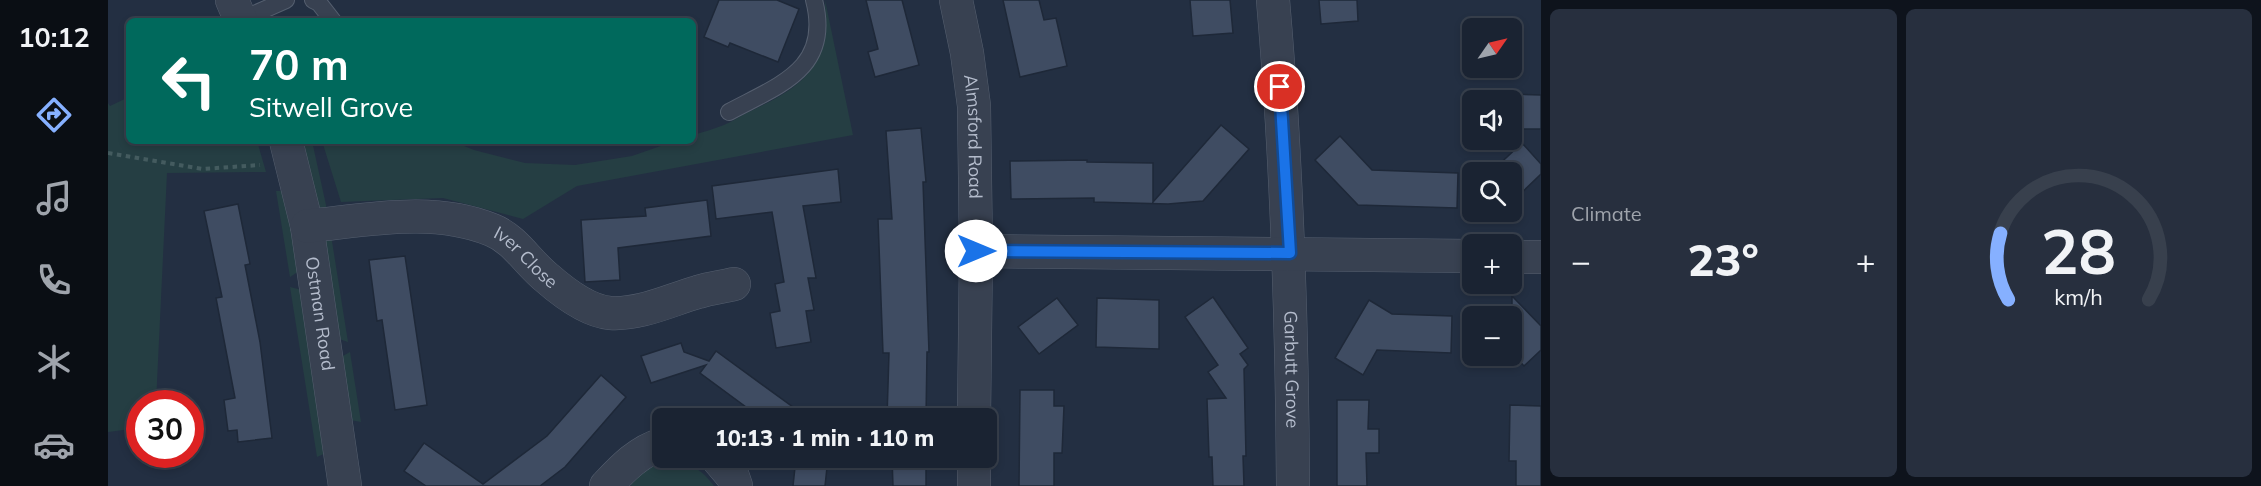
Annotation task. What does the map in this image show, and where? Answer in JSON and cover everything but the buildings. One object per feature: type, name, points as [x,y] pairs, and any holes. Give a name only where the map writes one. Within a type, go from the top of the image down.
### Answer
[{"type":"street","name":"Almsford Road","points":[[956,0],[967,52],[974,106],[976,251],[974,408]]},
{"type":"street","name":"Garbutt Grove","points":[[1273,0],[1290,253],[1293,486]]},
{"type":"street","name":"Ostman Road","points":[[288,148],[307,226],[345,486]]},
{"type":"street","name":"Iver Close","points":[[307,226],[417,217],[460,220],[494,230],[519,249],[546,278],[583,304],[609,313],[636,311],[699,291],[734,284]]},
{"type":"street","points":[[976,251],[1462,256]]},
{"type":"street","points":[[1522,257],[1541,257]]},
{"type":"street","points":[[606,486],[627,464],[652,447]]},
{"type":"street","points":[[725,468],[733,477],[736,486]]},
{"type":"street","points":[[974,468],[974,486]]},
{"type":"lane","points":[[238,14],[286,0]]},
{"type":"lane","points":[[313,0],[320,3],[331,18]]},
{"type":"lane","points":[[729,112],[787,81],[807,63],[816,44],[814,0]]},
{"type":"path","points":[[108,153],[203,169],[250,168],[288,148]]},
{"type":"green space","points":[[825,0],[853,135],[577,186],[523,219],[443,198],[341,202],[323,144],[459,144],[525,163],[575,165],[632,156],[666,144],[696,144],[696,134],[728,123],[788,91],[801,80],[811,69],[818,56],[823,41]]},
{"type":"green space","points":[[126,98],[126,144],[258,144],[266,172],[167,173],[157,390],[126,390],[126,430],[108,432],[108,103],[110,106]]},
{"type":"green space","points":[[300,144],[313,144],[328,214],[314,202]]},
{"type":"green space","points":[[276,191],[286,191],[299,271],[290,277]]},
{"type":"green space","points":[[331,235],[348,342],[336,338],[325,242]]},
{"type":"green space","points":[[290,287],[302,290],[328,452],[317,457]]},
{"type":"green space","points":[[350,352],[361,422],[350,420],[339,358]]},
{"type":"green space","points":[[652,464],[652,468],[696,468],[714,486],[632,486],[627,482]]},
{"type":"route","points":[[976,251],[1290,253],[1280,87]]}]
